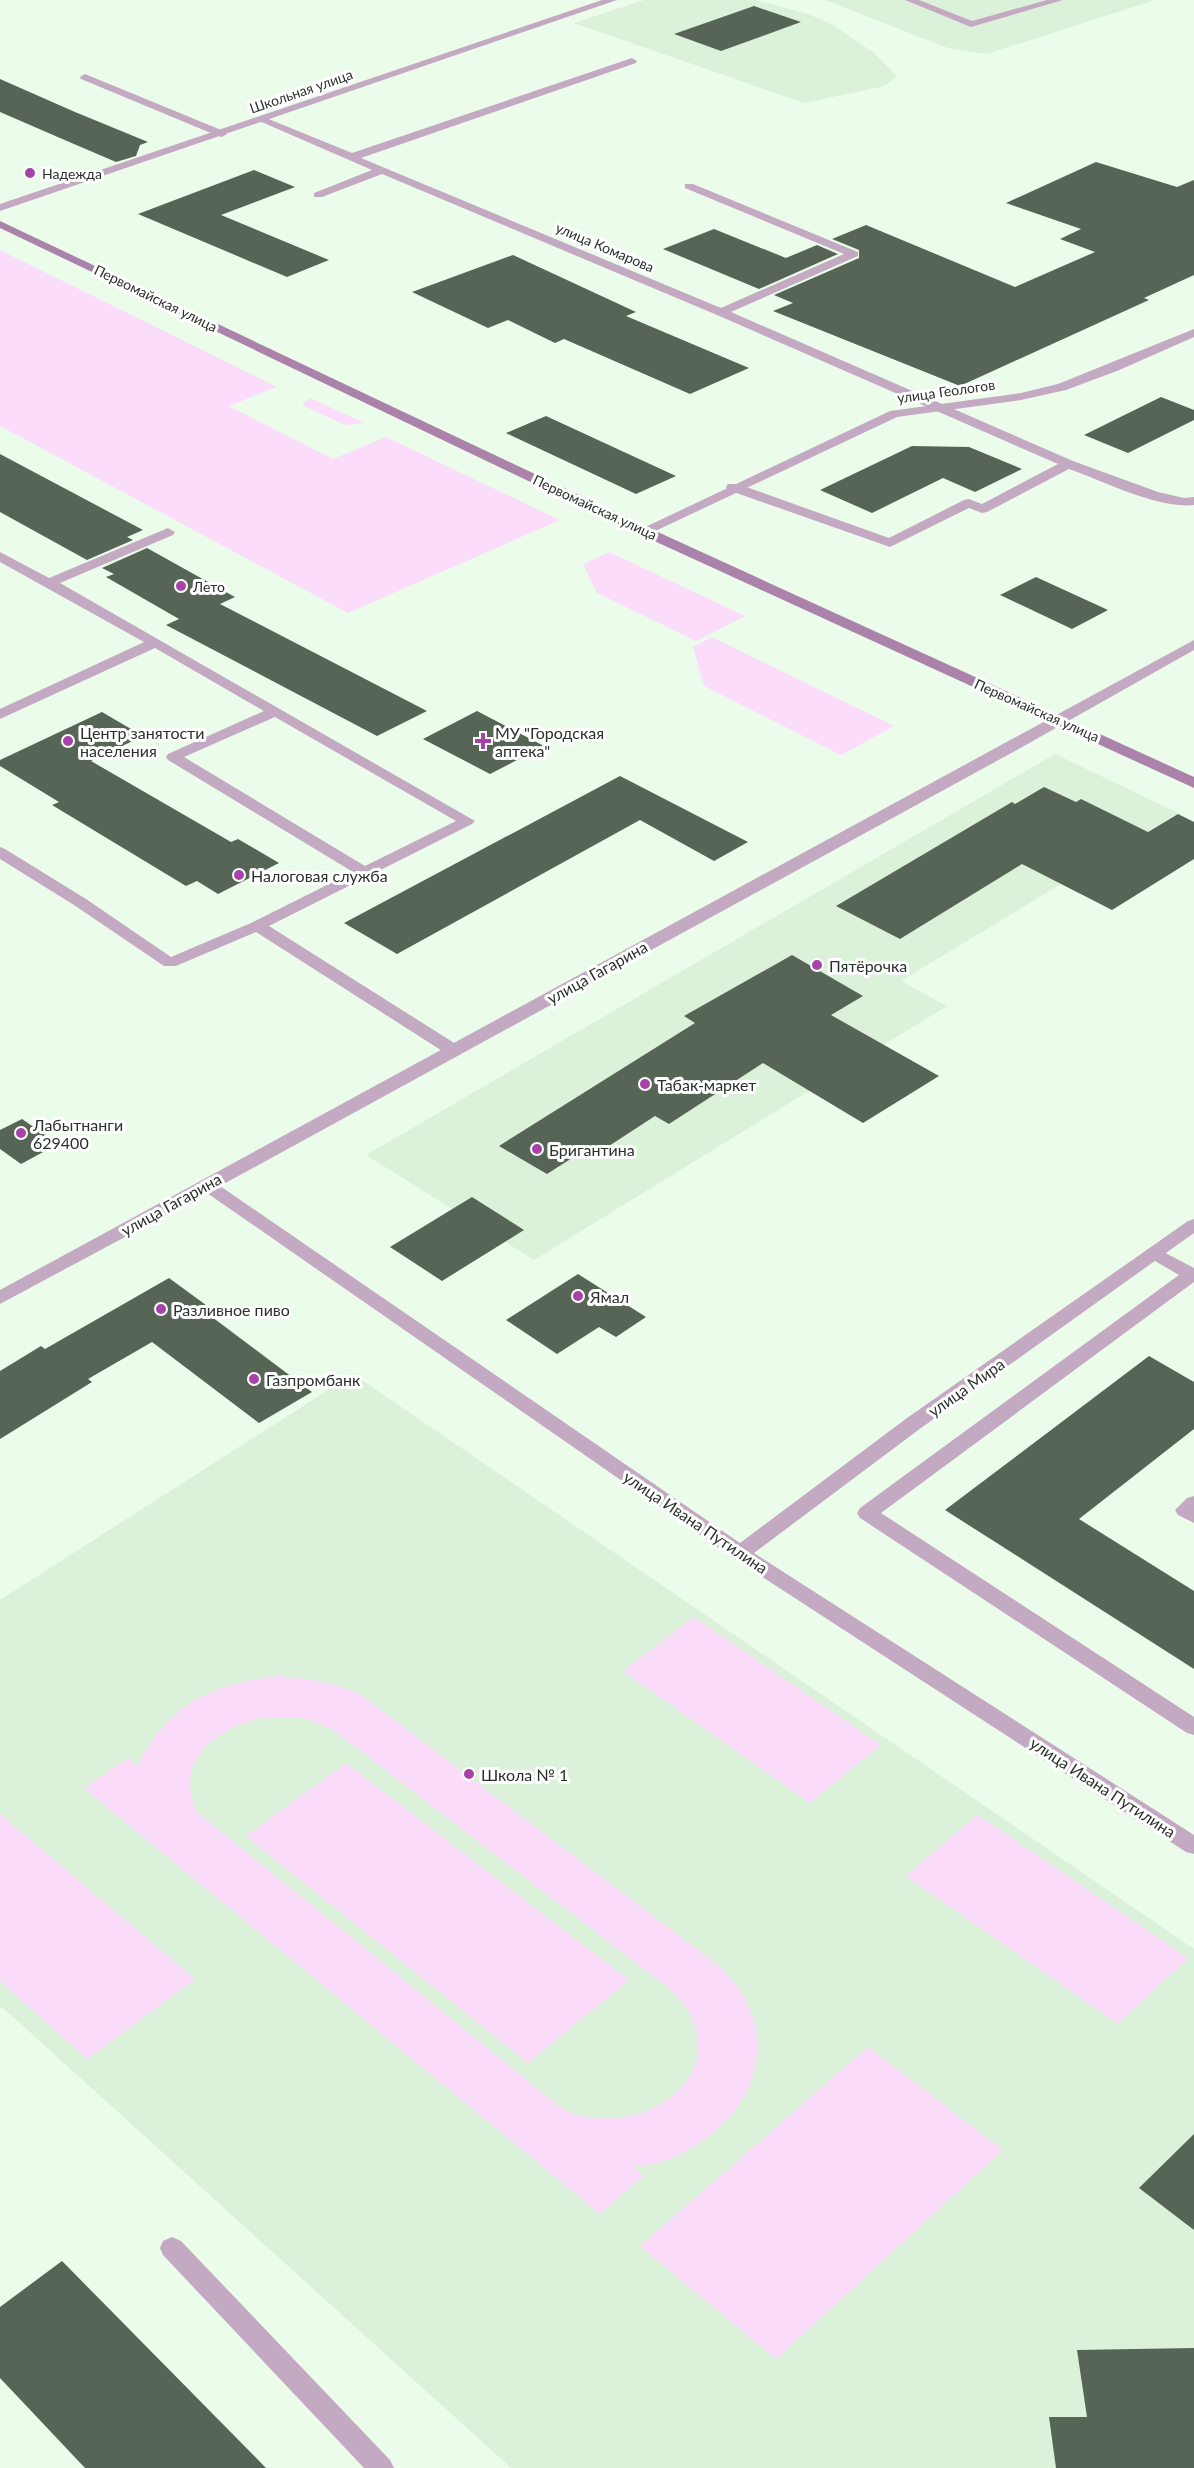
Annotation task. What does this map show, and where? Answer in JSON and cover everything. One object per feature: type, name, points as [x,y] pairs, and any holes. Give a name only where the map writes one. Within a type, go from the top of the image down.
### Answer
[{"type":"main road","name":"Первомайская улица","points":[[0,224],[644,531],[1194,783]]},
{"type":"street","name":"Школьная улица","points":[[0,208],[612,0]]},
{"type":"street","points":[[910,0],[971,24],[1058,0]]},
{"type":"street","points":[[352,157],[632,61]]},
{"type":"street","points":[[85,77],[222,134]]},
{"type":"street","name":"улица Комарова","points":[[262,120],[721,312],[1068,464],[1155,495],[1184,502],[1194,501]]},
{"type":"street","points":[[318,195],[383,170]]},
{"type":"street","points":[[689,186],[854,254],[721,312]]},
{"type":"street","name":"улица Геологов","points":[[644,531],[733,487],[894,414],[936,405],[1014,396],[1062,387],[1194,333]]},
{"type":"street","points":[[733,487],[891,543],[969,503],[982,509],[1068,464]]},
{"type":"street","points":[[49,583],[168,532]]},
{"type":"street","points":[[0,556],[467,821],[257,926],[170,963],[80,902],[0,852]]},
{"type":"street","points":[[0,715],[155,642]]},
{"type":"street","name":"улица Гагарина","points":[[0,1298],[1059,720],[1194,644]]},
{"type":"street","points":[[275,711],[173,757],[364,872]]},
{"type":"street","points":[[257,926],[453,1050]]},
{"type":"street","name":"улица Ивана Путилина","points":[[207,1185],[740,1553],[1194,1846]]},
{"type":"street","name":"улица Мира","points":[[740,1553],[914,1423],[1194,1225]]},
{"type":"street","points":[[1154,1253],[1193,1275],[867,1513],[1194,1727]]},
{"type":"street","points":[[1194,1503],[1185,1510],[1194,1516]]},
{"type":"street","points":[[172,2248],[381,2468]]},
{"type":"shaded area","points":[[644,0],[755,0],[808,14],[833,25],[874,53],[897,76],[885,86],[804,103],[574,23]]},
{"type":"shaded area","points":[[825,0],[1155,0],[987,54],[948,48]]},
{"type":"shaded area","points":[[0,250],[277,387],[229,406],[333,459],[386,437],[560,520],[348,613],[0,426]]},
{"type":"shaded area","points":[[310,398],[364,423],[345,425],[302,405]]},
{"type":"shaded area","points":[[609,552],[745,616],[696,641],[597,593],[583,564]]},
{"type":"shaded area","points":[[712,637],[894,726],[841,755],[704,686],[693,647]]},
{"type":"shaded area","points":[[1055,754],[1178,813],[901,981],[947,1006],[534,1260],[366,1155]]},
{"type":"shaded area","name":"Школа № 1","points":[[353,1374],[1194,1949],[1194,2468],[511,2468],[2,2007],[0,2008],[0,1600]]},
{"type":"shaded area","points":[[694,1617],[881,1745],[810,1803],[623,1671]]},
{"type":"shaded area","points":[[278,1676],[300,1678],[330,1684],[360,1694],[723,1969],[750,2008],[757,2034],[754,2072],[739,2105],[727,2120],[713,2133],[683,2153],[658,2163],[633,2166],[643,2176],[600,2214],[84,1788],[128,1758],[138,1766],[163,1727],[178,1712],[194,1701],[233,1685]],"holes":[[[266,1717],[301,1717],[332,1729],[675,1993],[693,2022],[698,2050],[691,2074],[675,2094],[652,2109],[624,2117],[594,2118],[564,2110],[197,1812],[191,1793],[191,1776],[195,1761],[204,1748],[232,1728],[249,1722]]]},
{"type":"shaded area","points":[[346,1763],[629,1980],[528,2063],[246,1836]]},
{"type":"shaded area","points":[[0,1814],[195,1979],[87,2059],[0,1981]]},
{"type":"shaded area","points":[[977,1815],[1188,1958],[1118,2024],[906,1876]]},
{"type":"shaded area","points":[[868,2047],[1003,2150],[776,2359],[640,2246]]},
{"type":"building","points":[[754,6],[801,22],[721,51],[674,34]]},
{"type":"building","points":[[0,79],[148,142],[140,145],[136,156],[116,162],[0,112]]},
{"type":"building","points":[[1096,162],[1177,187],[1194,180],[1194,275],[1144,298],[1149,300],[960,386],[773,311],[793,303],[774,295],[859,258],[859,250],[832,239],[866,225],[1015,287],[1095,252],[1060,239],[1081,229],[1006,203]]},
{"type":"building","points":[[254,170],[295,187],[221,215],[329,260],[287,277],[138,214]]},
{"type":"building","points":[[714,229],[786,258],[817,245],[838,254],[759,289],[663,249]]},
{"type":"building","points":[[513,255],[636,312],[626,316],[749,368],[690,394],[564,339],[555,343],[508,320],[488,328],[412,292]]},
{"type":"building","points":[[1161,397],[1194,410],[1194,420],[1128,453],[1084,435]]},
{"type":"building","points":[[546,416],[676,476],[636,494],[506,433]]},
{"type":"building","points":[[912,446],[969,447],[1022,469],[975,492],[943,478],[872,513],[820,490]]},
{"type":"building","points":[[0,454],[143,530],[127,537],[133,540],[87,560],[0,512]]},
{"type":"building","points":[[147,548],[235,597],[220,604],[427,711],[377,736],[166,625],[179,619],[106,577],[114,574],[102,568]]},
{"type":"building","points":[[1036,577],[1108,610],[1072,629],[1000,595]]},
{"type":"building","points":[[477,711],[544,746],[490,774],[423,739]]},
{"type":"building","points":[[102,712],[143,736],[91,761],[231,842],[238,839],[279,863],[218,894],[197,881],[186,886],[52,805],[59,802],[0,766],[0,760]]},
{"type":"building","points":[[620,776],[748,842],[714,861],[640,820],[397,954],[344,923]]},
{"type":"building","points":[[1044,787],[1076,802],[1081,799],[1148,832],[1178,814],[1194,822],[1194,859],[1112,910],[1022,864],[900,939],[836,906],[1012,802],[1015,804]]},
{"type":"building","points":[[792,955],[863,996],[831,1015],[939,1076],[863,1123],[763,1063],[669,1124],[655,1116],[592,1157],[583,1151],[547,1174],[499,1146],[695,1023],[684,1016]]},
{"type":"building","name":"Лабытнанги 629400","points":[[22,1119],[58,1144],[21,1164],[0,1149],[0,1130]]},
{"type":"building","points":[[472,1197],[524,1230],[442,1281],[390,1247]]},
{"type":"building","name":"Ямал","points":[[578,1274],[646,1317],[616,1337],[599,1327],[557,1354],[506,1320]]},
{"type":"building","points":[[169,1278],[210,1308],[204,1311],[312,1392],[259,1423],[152,1342],[88,1379],[92,1382],[0,1439],[0,1371],[41,1346],[45,1349]]},
{"type":"building","points":[[1149,1356],[1194,1382],[1194,1429],[1079,1519],[1194,1591],[1194,1669],[945,1510]]},
{"type":"building","points":[[1194,2134],[1194,2230],[1139,2188]]},
{"type":"building","points":[[62,2261],[266,2468],[85,2468],[0,2378],[0,2307]]},
{"type":"building","points":[[1194,2348],[1194,2468],[1056,2468],[1049,2417],[1087,2417],[1077,2350]]},
{"type":"place","name":"Надежда","points":[[30,173]]},
{"type":"place","name":"Лето","points":[[181,586]]},
{"type":"place","name":"Центр занятости населения","points":[[68,741]]},
{"type":"place","name":"МУ \"Городская аптека\"","points":[[483,741]]},
{"type":"place","name":"Налоговая служба","points":[[239,875]]},
{"type":"place","name":"Пятёрочка","points":[[817,965]]},
{"type":"place","name":"Табак-маркет","points":[[645,1084]]},
{"type":"place","name":"Лабытнанги 629400","points":[[21,1133]]},
{"type":"place","name":"Бригантина","points":[[537,1149]]},
{"type":"place","name":"Ямал","points":[[578,1296]]},
{"type":"place","name":"Разливное пиво","points":[[161,1309]]},
{"type":"place","name":"Газпромбанк","points":[[254,1379]]},
{"type":"place","name":"Школа № 1","points":[[469,1774]]}]
